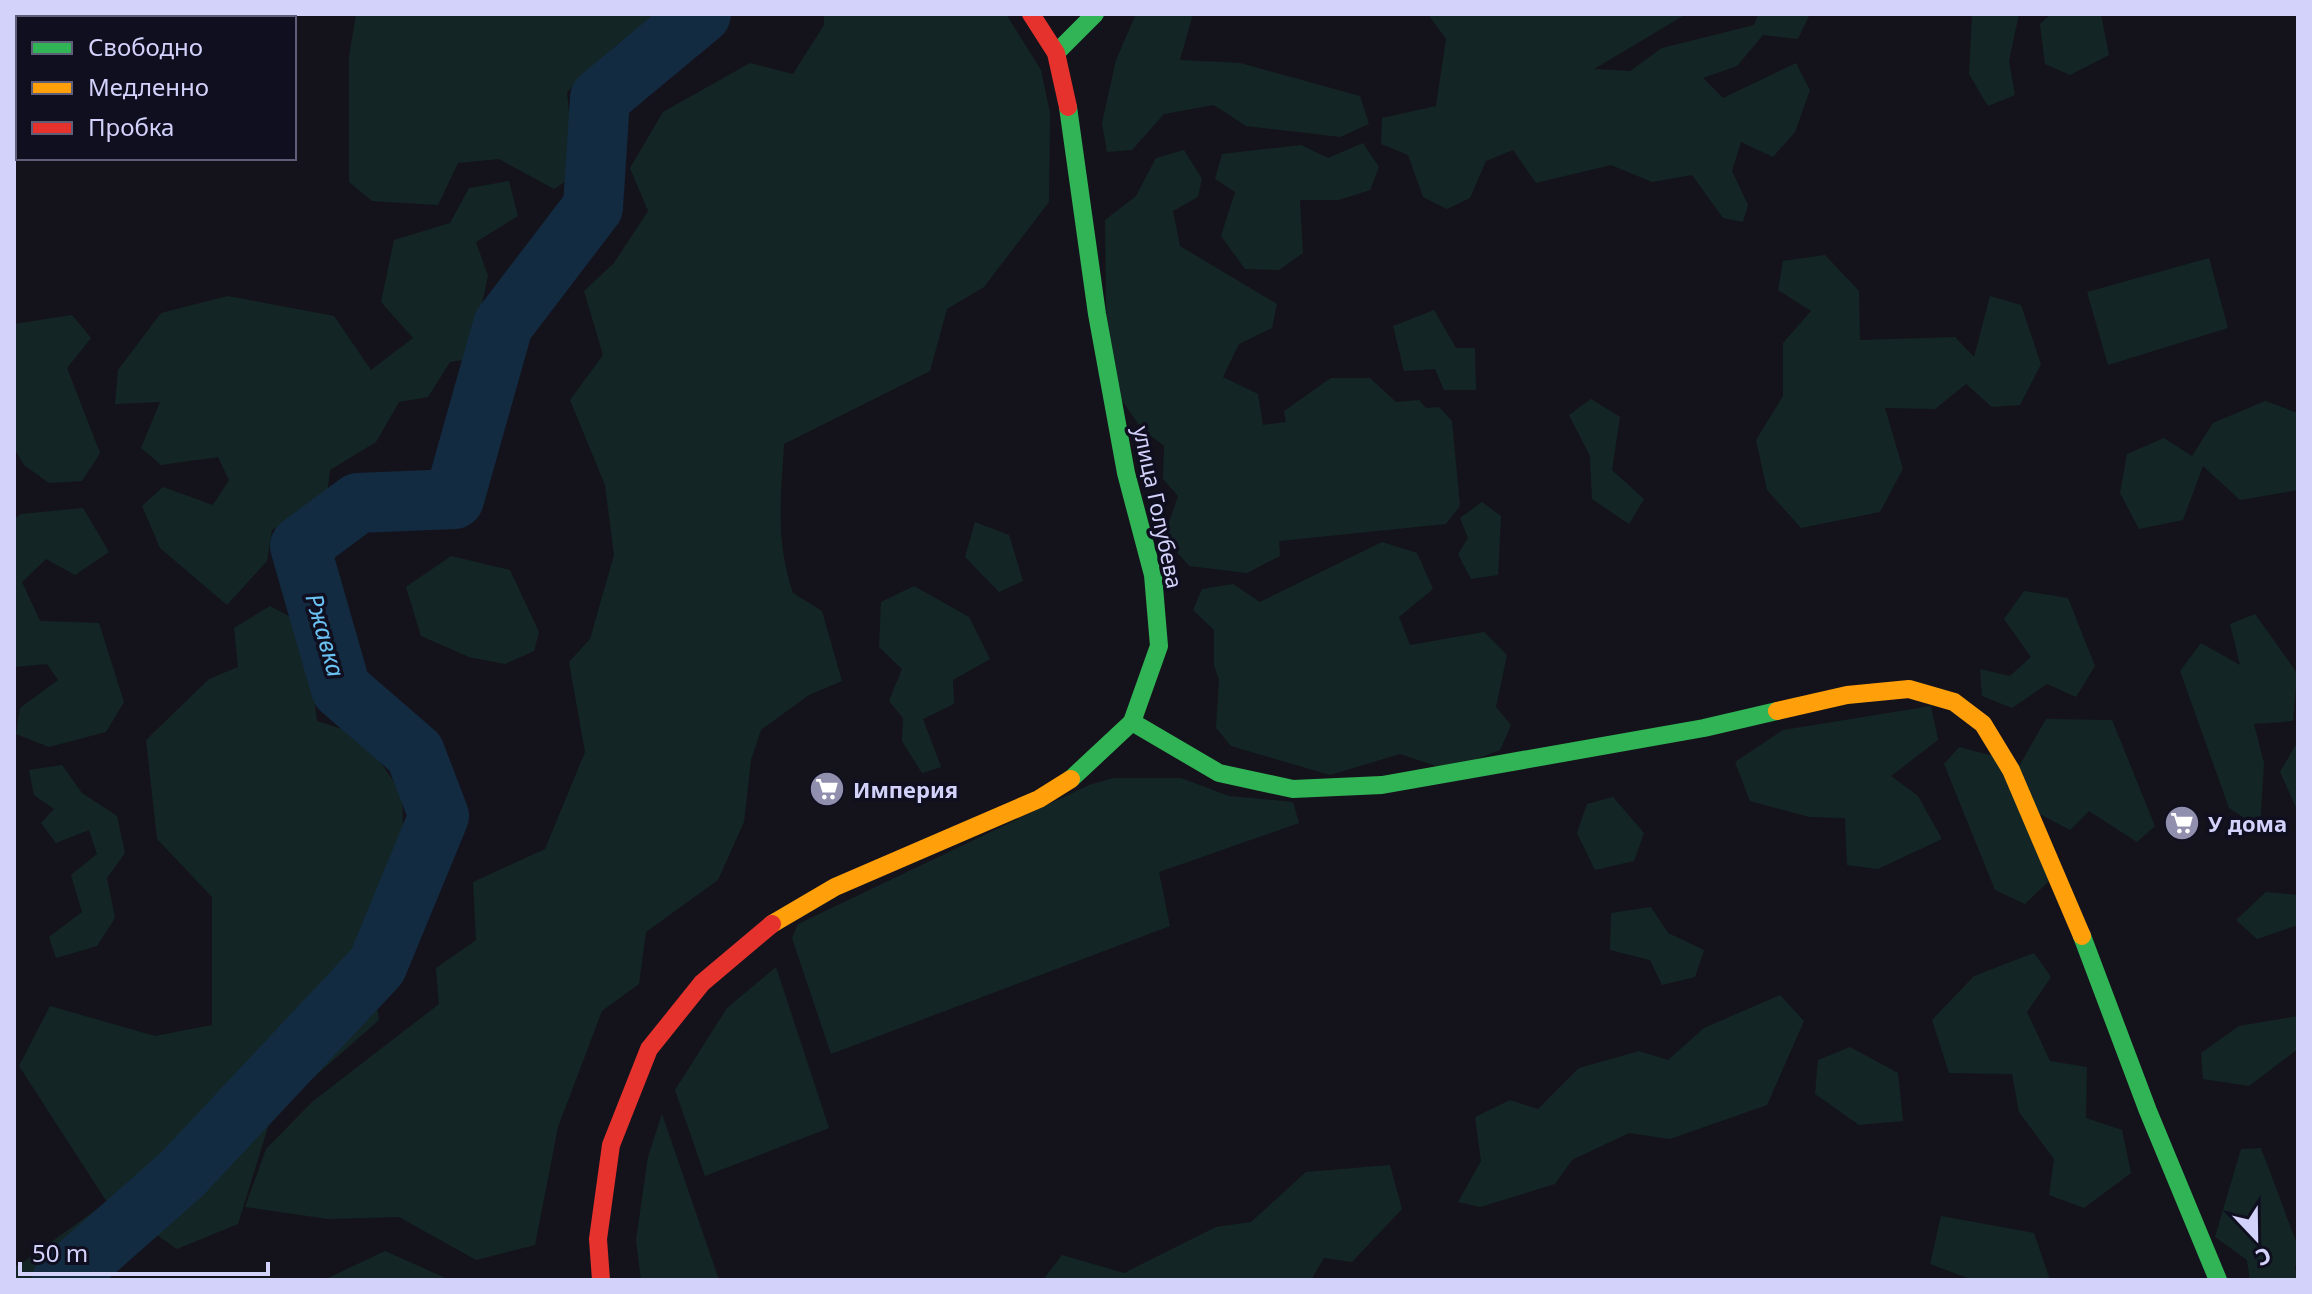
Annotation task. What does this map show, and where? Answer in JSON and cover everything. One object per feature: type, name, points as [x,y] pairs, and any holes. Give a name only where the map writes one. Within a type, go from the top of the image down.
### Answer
[{"type":"street","name":"улица Голубева","points":[[601,1280],[598,1239],[611,1145],[649,1049],[702,983],[772,924],[835,887],[1039,799],[1080,773],[1132,722],[1159,646],[1153,575],[1126,473],[1097,314],[1068,104],[1056,53],[1031,14]]},
{"type":"street","points":[[1056,53],[1095,14]]},
{"type":"street","points":[[1132,722],[1219,773],[1293,789],[1382,785],[1704,728],[1847,695],[1909,689],[1954,702],[1983,724],[2011,770],[2085,944],[2148,1111],[2218,1280]]},
{"type":"green space","points":[[356,14],[730,14],[726,28],[683,46],[657,34],[621,41],[567,92],[575,175],[554,189],[499,159],[458,163],[438,205],[372,201],[349,182],[349,57]]},
{"type":"green space","points":[[824,14],[1006,14],[1041,70],[1050,113],[1049,202],[984,287],[947,309],[930,371],[784,444],[781,537],[787,573],[793,593],[822,611],[842,681],[809,695],[761,730],[751,760],[744,822],[718,880],[646,932],[639,984],[602,1011],[558,1127],[535,1245],[476,1260],[399,1217],[328,1219],[245,1207],[266,1149],[312,1102],[439,1004],[436,968],[476,940],[473,882],[545,849],[585,752],[569,662],[590,639],[614,555],[605,485],[570,400],[603,355],[584,291],[614,263],[648,211],[630,168],[663,112],[750,63],[793,74],[824,25]]},
{"type":"green space","points":[[1136,14],[1193,14],[1180,60],[1240,63],[1360,96],[1369,124],[1340,137],[1246,126],[1214,105],[1164,114],[1132,150],[1107,152],[1102,123],[1116,60]]},
{"type":"green space","points":[[1428,14],[1682,14],[1594,69],[1630,71],[1662,48],[1754,25],[1758,14],[1810,14],[1798,39],[1763,35],[1737,66],[1703,78],[1723,98],[1796,63],[1810,90],[1795,132],[1773,157],[1741,142],[1732,171],[1748,205],[1743,222],[1723,218],[1692,175],[1652,182],[1611,165],[1536,183],[1513,150],[1486,161],[1470,198],[1447,209],[1423,197],[1408,155],[1381,144],[1382,118],[1436,106],[1446,39]]},
{"type":"green space","points":[[1972,14],[2019,14],[2009,61],[2015,95],[1988,106],[1969,74]]},
{"type":"green space","points":[[2051,14],[2101,14],[2109,55],[2070,75],[2045,64],[2040,24]]},
{"type":"green space","points":[[1363,143],[1379,167],[1370,190],[1339,200],[1300,200],[1303,253],[1279,270],[1245,269],[1221,236],[1235,192],[1215,179],[1222,154],[1301,145],[1328,158]]},
{"type":"green space","points":[[1184,150],[1202,179],[1198,197],[1173,211],[1180,246],[1277,304],[1272,328],[1239,344],[1223,377],[1258,394],[1263,425],[1286,422],[1284,411],[1331,378],[1370,378],[1396,402],[1419,400],[1426,408],[1439,407],[1452,421],[1460,506],[1446,524],[1279,541],[1280,556],[1247,573],[1189,566],[1164,537],[1178,496],[1163,479],[1164,446],[1141,428],[1107,379],[1105,220],[1136,196],[1156,158]]},
{"type":"green space","points":[[509,181],[518,216],[476,242],[488,276],[470,359],[450,362],[428,397],[399,402],[376,442],[330,470],[327,496],[272,530],[267,561],[227,605],[160,548],[142,506],[163,487],[213,505],[229,480],[218,457],[161,465],[141,448],[160,402],[115,404],[118,370],[161,313],[228,296],[334,316],[371,370],[413,338],[381,302],[394,240],[450,223],[469,188]]},
{"type":"green space","points":[[1825,255],[1859,291],[1860,340],[1955,337],[1974,357],[1990,296],[2021,305],[2041,364],[2020,405],[1992,407],[1966,384],[1935,409],[1885,408],[1903,469],[1880,512],[1801,528],[1767,490],[1756,440],[1783,396],[1783,343],[1811,311],[1778,290],[1783,261]]},
{"type":"green space","points":[[2209,258],[2228,328],[2108,365],[2087,292]]},
{"type":"green space","points":[[1434,310],[1456,348],[1475,348],[1476,390],[1444,390],[1435,369],[1404,371],[1393,326]]},
{"type":"green space","points":[[72,315],[91,338],[67,368],[100,453],[82,481],[49,483],[24,465],[14,448],[14,324]]},
{"type":"green space","points":[[1591,399],[1620,417],[1612,470],[1644,499],[1629,524],[1592,499],[1590,456],[1569,415]]},
{"type":"green space","points":[[2265,401],[2298,413],[2298,490],[2240,500],[2203,466],[2183,520],[2139,529],[2120,493],[2127,454],[2164,438],[2192,456],[2213,423]]},
{"type":"green space","points":[[1482,502],[1501,516],[1498,575],[1471,579],[1458,554],[1468,538],[1460,518]]},
{"type":"green space","points":[[83,508],[109,552],[75,575],[46,559],[22,582],[40,621],[99,623],[124,702],[106,732],[49,747],[16,734],[20,708],[58,680],[47,664],[14,667],[14,519],[21,514]]},
{"type":"green space","points":[[975,522],[1009,535],[1023,581],[999,592],[965,557]]},
{"type":"green space","points":[[1382,542],[1417,553],[1433,589],[1399,617],[1410,645],[1484,632],[1507,655],[1496,707],[1511,725],[1500,750],[1448,770],[1400,754],[1330,775],[1231,746],[1216,728],[1219,680],[1214,665],[1214,630],[1193,610],[1202,589],[1233,584],[1260,602]]},
{"type":"green space","points":[[451,556],[510,570],[539,632],[534,651],[505,664],[469,657],[421,636],[406,587]]},
{"type":"green space","points":[[914,586],[969,617],[990,659],[953,680],[954,704],[923,719],[941,767],[922,773],[902,741],[903,718],[889,701],[902,669],[879,647],[881,602]]},
{"type":"green space","points":[[2024,591],[2068,598],[2095,666],[2076,697],[2047,684],[2012,708],[1982,696],[1980,669],[2010,676],[2031,657],[2004,619]]},
{"type":"green space","points":[[270,606],[305,625],[317,721],[361,735],[402,793],[404,861],[389,884],[403,939],[374,986],[379,1020],[272,1114],[238,1224],[177,1249],[105,1199],[19,1066],[50,1006],[155,1036],[212,1025],[212,897],[157,839],[146,740],[209,679],[238,667],[234,628]]},
{"type":"green space","points":[[2255,614],[2297,673],[2293,721],[2254,724],[2264,763],[2260,828],[2229,808],[2180,671],[2201,643],[2240,665],[2230,624]]},
{"type":"green space","points":[[1931,706],[1938,740],[1891,776],[1918,796],[1942,839],[1878,869],[1847,865],[1845,818],[1809,817],[1750,801],[1735,762],[1783,730]]},
{"type":"green space","points":[[2046,719],[2112,720],[2155,826],[2137,842],[2089,811],[2070,830],[2036,812],[2018,768]]},
{"type":"green space","points":[[2298,741],[2298,812],[2280,772]]},
{"type":"green space","points":[[1959,747],[1997,757],[2049,881],[2025,904],[1995,890],[1944,764]]},
{"type":"green space","points":[[62,765],[82,793],[117,816],[125,853],[107,878],[115,918],[97,946],[56,958],[49,937],[82,912],[71,875],[97,854],[89,830],[56,843],[41,823],[54,809],[34,795],[29,770]]},
{"type":"green space","points":[[1113,778],[1181,778],[1229,796],[1293,802],[1299,823],[1159,872],[1170,926],[831,1054],[792,938],[798,924],[1089,785]]},
{"type":"green space","points":[[1613,797],[1644,833],[1634,861],[1595,870],[1577,833],[1587,804]]},
{"type":"green space","points":[[2266,892],[2298,895],[2298,925],[2257,939],[2236,920]]},
{"type":"green space","points":[[1651,907],[1668,933],[1704,950],[1695,977],[1662,985],[1650,960],[1610,950],[1611,913]]},
{"type":"green space","points":[[2034,953],[2051,977],[2027,1012],[2050,1061],[2087,1067],[2086,1118],[2122,1130],[2131,1173],[2084,1208],[2049,1195],[2054,1159],[2019,1112],[2012,1074],[1949,1073],[1932,1020],[1974,976]]},
{"type":"green space","points":[[776,967],[829,1128],[705,1176],[675,1090],[727,1008]]},
{"type":"green space","points":[[1780,995],[1804,1021],[1767,1105],[1670,1139],[1629,1133],[1572,1160],[1555,1184],[1480,1207],[1458,1202],[1481,1161],[1475,1117],[1510,1100],[1538,1109],[1579,1068],[1639,1051],[1668,1060],[1704,1028]]},
{"type":"green space","points":[[2298,1016],[2298,1049],[2249,1086],[2203,1079],[2201,1053],[2239,1026]]},
{"type":"green space","points":[[1850,1047],[1898,1073],[1903,1121],[1859,1125],[1815,1094],[1818,1060]]},
{"type":"green space","points":[[662,1114],[719,1280],[641,1280],[636,1240],[648,1157]]},
{"type":"green space","points":[[2261,1148],[2298,1247],[2295,1270],[2298,1280],[2250,1280],[2247,1260],[2215,1237],[2241,1149]]},
{"type":"green space","points":[[1390,1165],[1402,1209],[1352,1262],[1324,1258],[1311,1280],[1043,1280],[1062,1255],[1124,1273],[1216,1227],[1251,1222],[1306,1172]]},
{"type":"green space","points":[[104,1204],[138,1229],[131,1252],[89,1273],[90,1280],[14,1280],[14,1264],[18,1266]]},
{"type":"green space","points":[[1941,1216],[2034,1233],[2050,1280],[1973,1280],[1930,1264]]},
{"type":"green space","points":[[385,1251],[450,1280],[324,1280]]},
{"type":"waterway","name":"Ржавка","points":[[62,1280],[182,1174],[377,966],[439,816],[415,753],[341,689],[300,546],[358,503],[454,499],[503,325],[593,207],[600,98],[701,14]]},
{"type":"traffic: fast","points":[[1056,53],[1095,14]]},
{"type":"traffic: fast","points":[[1068,107],[1097,314],[1126,473],[1153,575],[1159,646],[1132,722],[1071,779]]},
{"type":"traffic: fast","points":[[1132,722],[1219,773],[1293,789],[1382,785],[1704,728],[1777,711]]},
{"type":"traffic: fast","points":[[2082,936],[2148,1111],[2218,1280]]},
{"type":"traffic: slow","points":[[1777,711],[1847,695],[1909,689],[1954,702],[1983,724],[2011,770],[2082,936]]},
{"type":"traffic: slow","points":[[772,924],[835,887],[1039,799],[1071,779]]},
{"type":"traffic: jam","points":[[1031,14],[1056,53],[1068,107]]},
{"type":"traffic: jam","points":[[601,1280],[598,1239],[611,1145],[649,1049],[702,983],[772,924]]},
{"type":"place","name":"Империя","points":[[827,789]]},
{"type":"place","name":"У дома","points":[[2182,823]]}]
